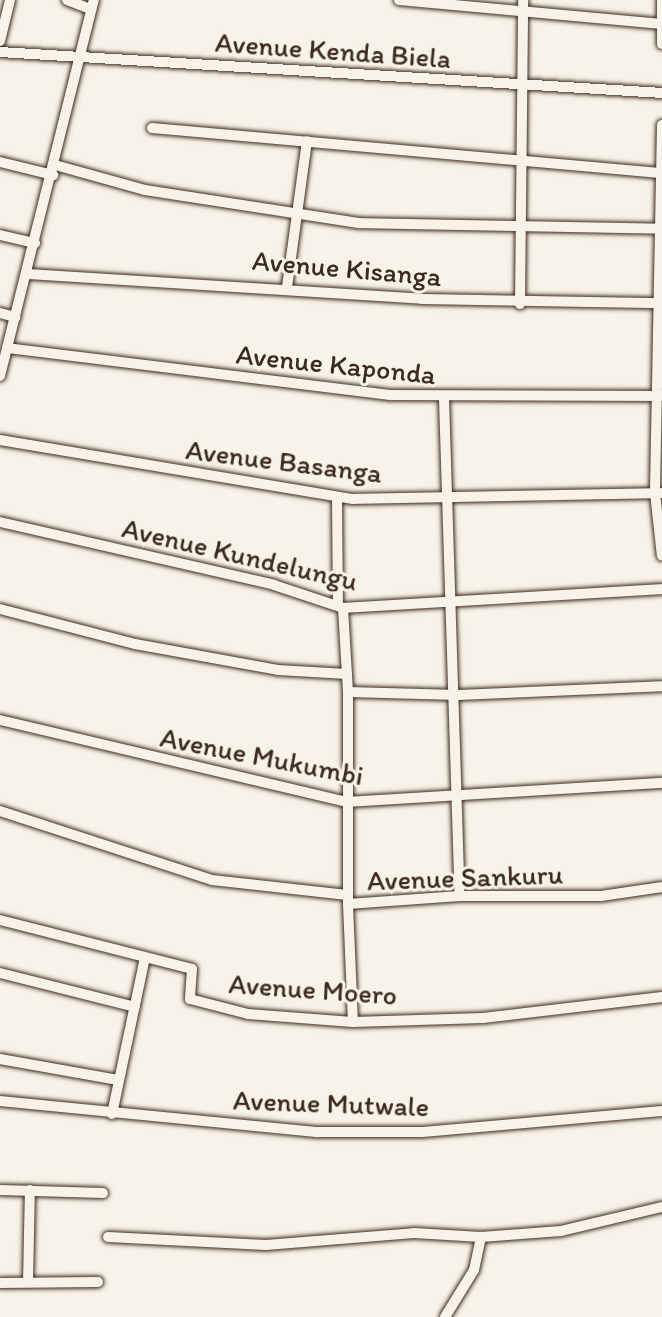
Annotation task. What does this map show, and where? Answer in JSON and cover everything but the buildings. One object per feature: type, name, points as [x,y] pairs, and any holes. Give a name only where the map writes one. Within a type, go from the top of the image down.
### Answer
[{"type":"street","points":[[0,41],[10,0]]},
{"type":"street","points":[[0,376],[93,5],[67,0]]},
{"type":"street","points":[[399,0],[523,5],[662,27]]},
{"type":"street","points":[[662,0],[662,44]]},
{"type":"street","points":[[520,304],[526,162],[523,5]]},
{"type":"street","name":"Avenue Kenda Biela","points":[[0,52],[523,89],[662,93]]},
{"type":"street","points":[[662,125],[658,229],[662,556]]},
{"type":"street","points":[[152,128],[660,173]]},
{"type":"street","points":[[287,287],[307,141]]},
{"type":"street","points":[[0,162],[145,190],[358,223],[658,229]]},
{"type":"street","points":[[0,235],[35,243]]},
{"type":"street","name":"Avenue Kisanga","points":[[28,274],[287,287],[520,304],[660,303]]},
{"type":"street","points":[[0,313],[15,317]]},
{"type":"street","name":"Avenue Kaponda","points":[[7,348],[444,399],[659,396]]},
{"type":"street","points":[[444,399],[458,695],[460,896]]},
{"type":"street","name":"Avenue Basanga","points":[[0,440],[337,497],[659,493]]},
{"type":"street","points":[[337,497],[348,692],[348,899],[353,1022]]},
{"type":"street","name":"Avenue Kundelungu","points":[[0,522],[341,607],[452,604],[662,589]]},
{"type":"street","points":[[0,609],[135,644],[278,670],[347,674]]},
{"type":"street","points":[[348,692],[458,695],[662,686]]},
{"type":"street","name":"Avenue Mukumbi","points":[[0,720],[347,802],[461,800],[662,783]]},
{"type":"street","name":"Avenue Sankuru","points":[[0,811],[212,880],[348,899],[588,897],[662,887]]},
{"type":"street","name":"Avenue Moero","points":[[0,920],[193,969],[192,1000],[248,1014],[353,1022],[483,1018],[662,997]]},
{"type":"street","points":[[112,1114],[145,958]]},
{"type":"street","points":[[0,973],[135,1007]]},
{"type":"street","points":[[0,1059],[118,1080]]},
{"type":"street","name":"Avenue Mutwale","points":[[0,1101],[318,1132],[422,1132],[662,1111]]},
{"type":"street","points":[[0,1190],[103,1193]]},
{"type":"street","points":[[28,1282],[30,1190]]},
{"type":"street","points":[[108,1237],[266,1245],[414,1233],[481,1237],[561,1231],[662,1207]]},
{"type":"street","points":[[445,1317],[474,1270],[481,1237]]},
{"type":"street","points":[[0,1283],[98,1282]]}]
